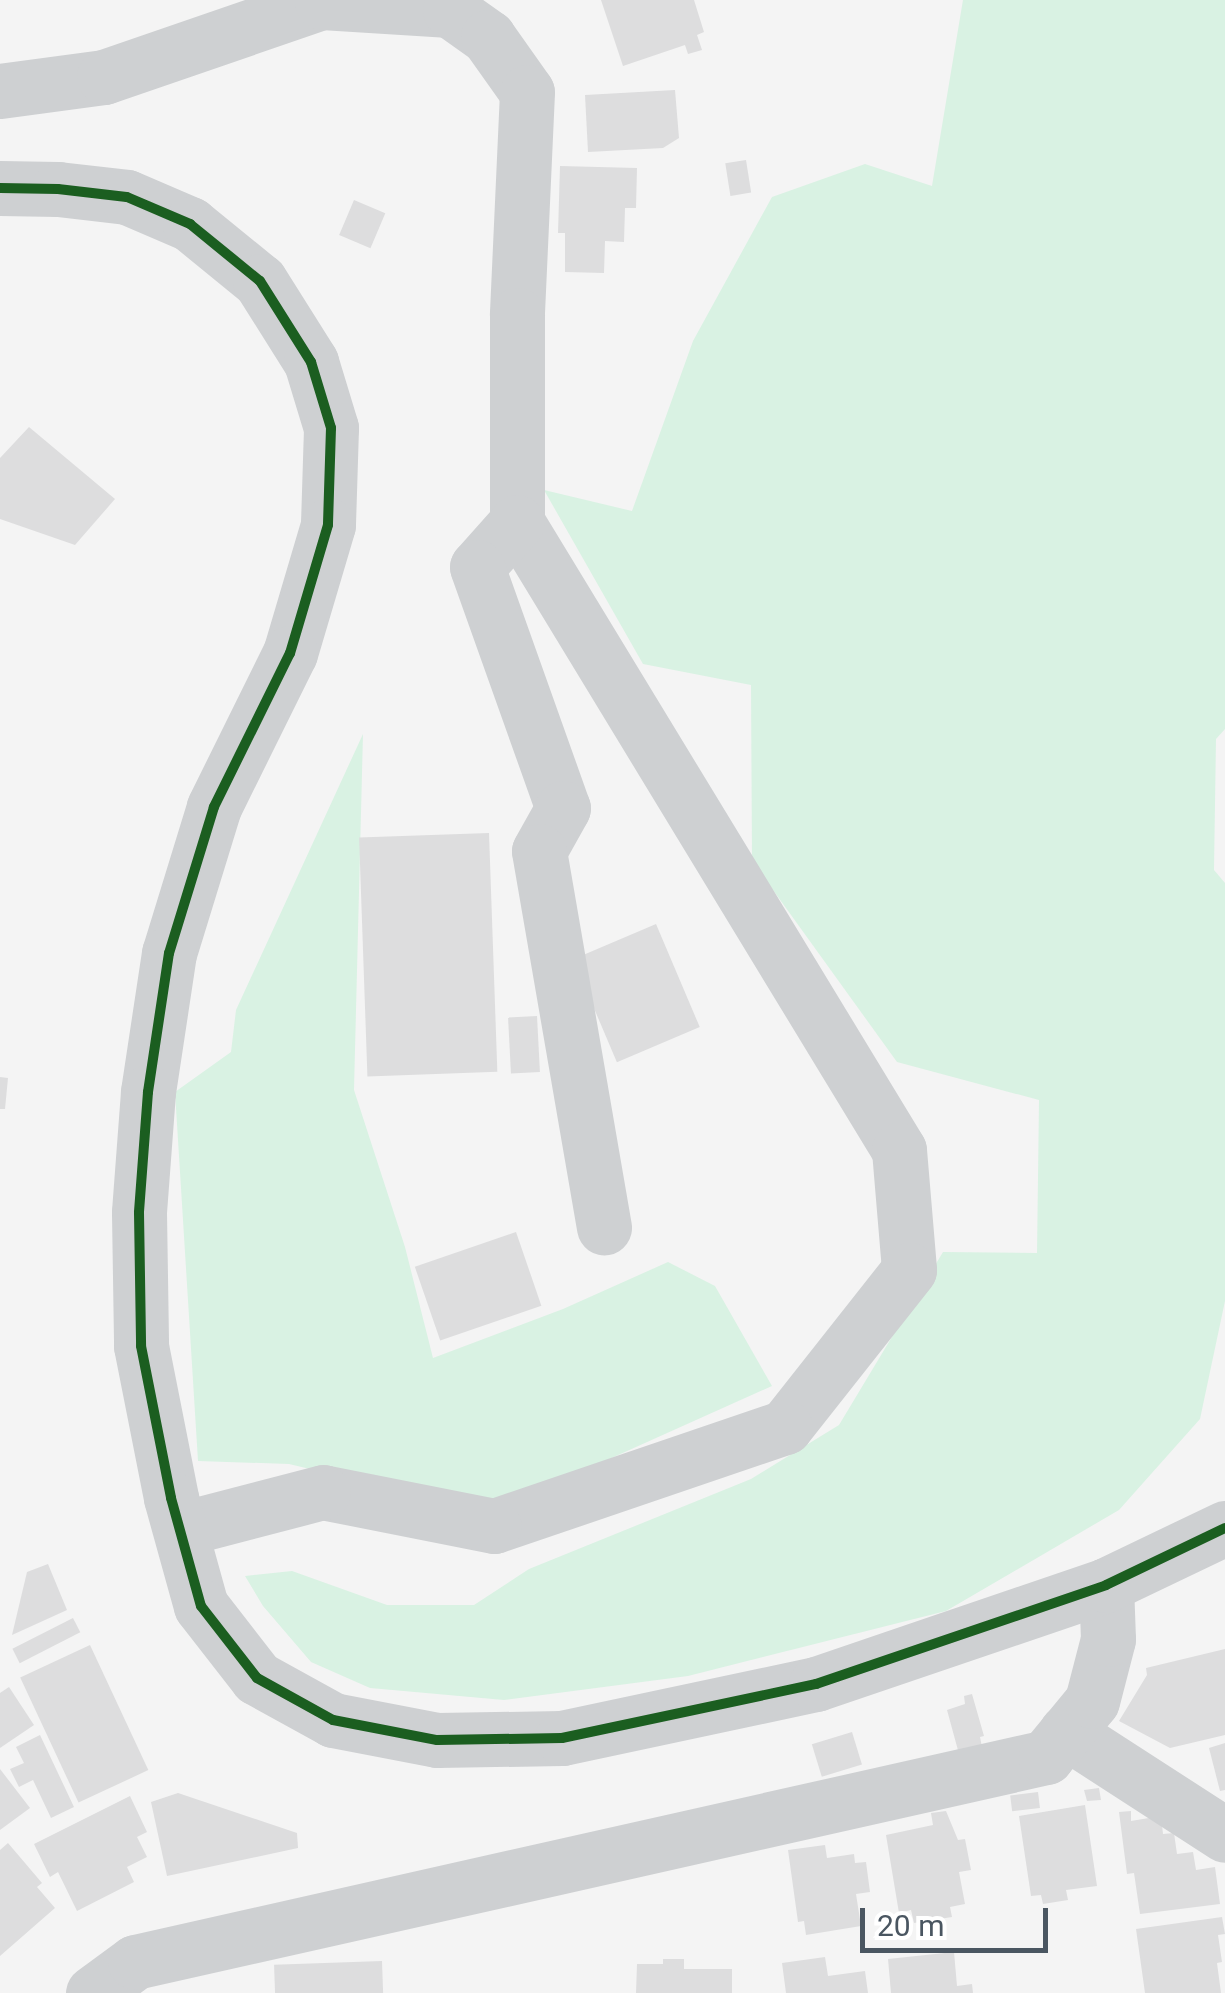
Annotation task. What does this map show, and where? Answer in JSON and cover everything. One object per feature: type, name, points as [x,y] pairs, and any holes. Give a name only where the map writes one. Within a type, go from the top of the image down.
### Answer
[{"type":"street","points":[[0,90],[104,77],[322,2],[450,10],[488,37],[527,92],[516,315],[518,522],[899,1150],[908,1270],[785,1427],[494,1526],[323,1492],[181,1528]]},
{"type":"street","points":[[0,188],[58,188],[127,197],[190,224],[260,281],[311,362],[331,428],[328,525],[290,654],[214,807],[169,953],[148,1092],[140,1213],[141,1346],[181,1528],[201,1606],[257,1678],[334,1720],[437,1740],[562,1738],[816,1684],[1106,1586],[1225,1528]]},
{"type":"street","points":[[518,522],[477,567],[563,808],[539,852],[604,1227]]},
{"type":"street","points":[[94,1993],[135,1962],[1046,1756],[1092,1701],[1108,1639],[1106,1586]]},
{"type":"street","points":[[1066,1732],[1225,1835]]},
{"type":"green space","points":[[963,0],[1225,0],[1225,729],[1216,739],[1214,870],[1225,883],[1225,1301],[1200,1419],[1119,1510],[946,1611],[688,1676],[504,1700],[370,1688],[311,1662],[263,1606],[245,1576],[292,1571],[387,1605],[474,1605],[529,1569],[751,1479],[839,1425],[943,1252],[1037,1253],[1039,1100],[897,1062],[752,861],[751,685],[643,664],[544,490],[632,511],[693,341],[772,197],[865,164],[932,186]]},
{"type":"green space","points":[[363,734],[354,1090],[405,1247],[433,1358],[563,1309],[668,1262],[715,1286],[772,1386],[491,1512],[289,1464],[198,1461],[175,1092],[231,1052],[236,1010]]},
{"type":"building","points":[[601,0],[694,0],[704,32],[697,35],[702,50],[688,54],[685,45],[623,66]]},
{"type":"building","points":[[675,90],[679,138],[663,148],[588,152],[585,95]]},
{"type":"building","points":[[746,160],[751,193],[730,196],[725,163]]},
{"type":"building","points":[[560,166],[637,168],[636,208],[625,208],[624,242],[605,241],[604,273],[565,272],[565,233],[558,233]]},
{"type":"building","points":[[354,200],[385,213],[370,248],[339,235]]},
{"type":"building","points":[[29,427],[115,499],[75,545],[0,519],[0,458]]},
{"type":"building","points":[[489,833],[497,1072],[367,1076],[359,838]]},
{"type":"building","points":[[656,924],[700,1027],[617,1062],[573,959]]},
{"type":"building","points":[[537,1016],[540,1072],[511,1073],[508,1018]]},
{"type":"building","points":[[0,1077],[8,1078],[5,1109],[0,1109]]},
{"type":"building","points":[[516,1232],[541,1306],[440,1341],[415,1267]]},
{"type":"building","points":[[48,1564],[67,1610],[12,1635],[27,1572]]},
{"type":"building","points":[[73,1618],[80,1632],[20,1663],[12,1649]]},
{"type":"building","points":[[90,1645],[148,1770],[79,1803],[20,1678]]},
{"type":"building","points":[[1225,1649],[1225,1735],[1170,1748],[1119,1721],[1147,1675],[1146,1668]]},
{"type":"building","points":[[9,1687],[34,1725],[0,1748],[0,1693]]},
{"type":"building","points":[[972,1694],[984,1736],[980,1737],[982,1747],[959,1754],[947,1710],[965,1704],[964,1696]]},
{"type":"building","points":[[852,1732],[862,1765],[822,1777],[812,1744]]},
{"type":"building","points":[[40,1735],[74,1807],[51,1818],[33,1780],[19,1787],[10,1769],[24,1763],[16,1747]]},
{"type":"building","points":[[1225,1743],[1225,1790],[1220,1791],[1209,1748]]},
{"type":"building","points":[[0,1769],[30,1808],[0,1830]]},
{"type":"building","points":[[1099,1788],[1101,1800],[1087,1801],[1084,1790]]},
{"type":"building","points":[[1038,1792],[1040,1808],[1012,1811],[1010,1795]]},
{"type":"building","points":[[178,1793],[297,1833],[298,1848],[167,1876],[151,1802]]},
{"type":"building","points":[[130,1796],[147,1832],[137,1837],[147,1857],[127,1867],[134,1882],[77,1911],[58,1872],[50,1877],[34,1844]]},
{"type":"building","points":[[1085,1805],[1097,1886],[1066,1890],[1068,1900],[1043,1904],[1041,1895],[1031,1896],[1019,1816]]},
{"type":"building","points":[[946,1811],[958,1840],[965,1839],[971,1870],[959,1872],[965,1904],[950,1907],[952,1917],[914,1923],[911,1910],[899,1913],[886,1835],[933,1825],[931,1813]]},
{"type":"building","points":[[1131,1811],[1131,1821],[1161,1816],[1163,1834],[1174,1833],[1177,1854],[1193,1852],[1196,1870],[1215,1867],[1220,1904],[1140,1914],[1134,1873],[1127,1874],[1119,1812]]},
{"type":"building","points":[[8,1843],[42,1883],[37,1887],[55,1908],[0,1956],[0,1850]]},
{"type":"building","points":[[825,1845],[827,1858],[854,1854],[855,1863],[866,1862],[870,1892],[856,1894],[861,1926],[806,1935],[804,1921],[798,1922],[788,1850]]},
{"type":"building","points":[[1222,1917],[1225,1934],[1218,1935],[1222,1962],[1217,1963],[1221,1993],[1145,1993],[1136,1929]]},
{"type":"building","points":[[954,1952],[957,1986],[972,1984],[973,1993],[891,1993],[888,1959]]},
{"type":"building","points":[[825,1957],[828,1976],[865,1971],[868,1993],[786,1993],[782,1963]]},
{"type":"building","points":[[663,1959],[684,1959],[684,1969],[732,1969],[732,1993],[636,1993],[637,1964],[663,1964]]},
{"type":"building","points":[[382,1961],[383,1993],[275,1993],[274,1965]]},
{"type":"cycle path","points":[[0,188],[58,189],[127,197],[190,224],[260,281],[311,362],[331,428],[328,525],[290,653],[214,807],[169,953],[148,1092],[139,1213],[141,1346],[171,1498],[201,1606],[257,1678],[333,1720],[437,1740],[562,1738],[816,1684],[1106,1585],[1225,1528]]}]
